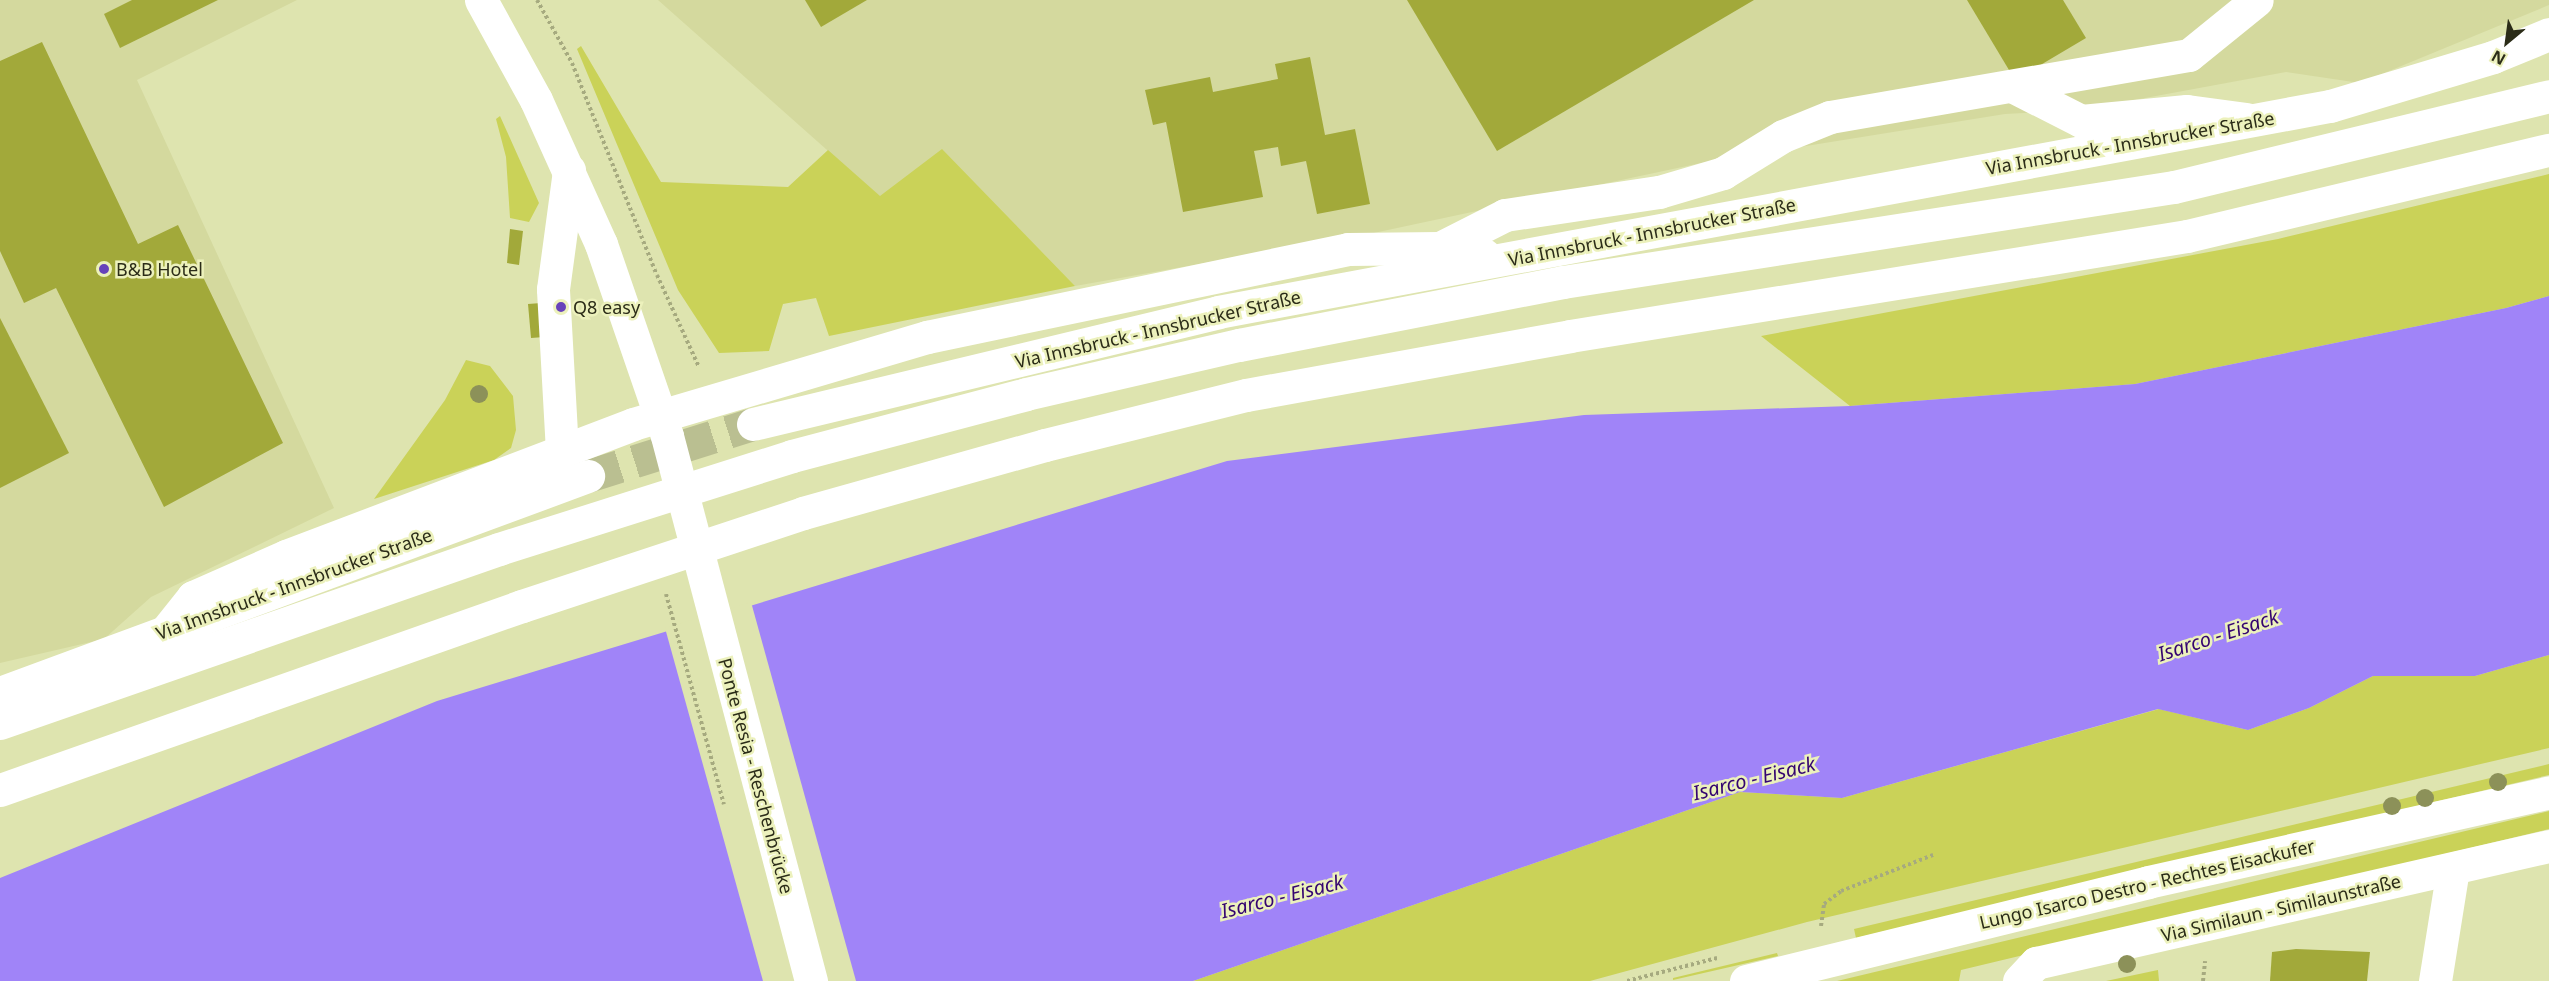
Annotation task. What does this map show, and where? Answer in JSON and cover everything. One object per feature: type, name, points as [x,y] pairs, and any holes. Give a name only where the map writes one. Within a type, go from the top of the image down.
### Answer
[{"type":"main road","name":"Ponte Resia - Reschenbrücke","points":[[481,0],[500,28],[569,170],[601,244],[659,416],[811,981]]},
{"type":"main road","points":[[1440,248],[1505,215],[1659,192],[1723,173],[1783,136],[1830,117],[2016,88],[2189,55],[2257,0]]},
{"type":"main road","name":"Via Innsbruck - Innsbrucker Straße","points":[[753,424],[1218,312],[2330,106],[2493,57],[2549,34]]},
{"type":"main road","points":[[2016,88],[2081,121],[2187,111],[2253,120]]},
{"type":"main road","points":[[0,723],[499,549],[792,456],[1026,394],[1239,345],[1563,282],[2174,187],[2549,96]]},
{"type":"main road","points":[[0,790],[522,606],[792,517],[1045,445],[1258,393],[1570,336],[2187,236],[2549,150]]},
{"type":"main road","points":[[562,451],[553,290],[569,170]]},
{"type":"main road","points":[[165,632],[193,597],[286,556],[659,416],[927,337],[1348,249],[1440,248],[1512,259]]},
{"type":"main road","name":"Via Innsbruck - Innsbrucker Straße","points":[[0,693],[588,476]]},
{"type":"main road","name":"Lungo Isarco Destro - Rechtes Eisackufer","points":[[1746,981],[1825,960],[2549,792]]},
{"type":"main road","name":"Via Similaun - Similaunstraße","points":[[2019,981],[2036,963],[2549,846]]},
{"type":"main road","points":[[2435,981],[2453,869]]},
{"type":"path","points":[[537,0],[572,63],[657,275],[702,373]]},
{"type":"path","points":[[663,584],[726,811]]},
{"type":"path","points":[[1825,960],[1821,919],[1824,904],[1841,891],[1933,855]]},
{"type":"shaded area","points":[[0,0],[297,0],[137,80],[334,508],[151,597],[104,639],[0,663]]},
{"type":"shaded area","points":[[658,0],[2549,0],[2549,5],[2360,83],[2286,72],[2080,110],[2005,114],[1701,163],[1369,234],[1075,286],[942,150],[880,197]]},
{"type":"green space","points":[[581,46],[661,182],[788,187],[828,150],[880,196],[942,149],[1075,286],[829,336],[816,298],[783,304],[769,351],[719,353],[678,290],[577,49]]},
{"type":"green space","points":[[500,116],[539,203],[529,222],[510,218],[506,157],[496,119]]},
{"type":"green space","points":[[2549,174],[2549,296],[2506,308],[2135,384],[1850,406],[1761,336],[2278,239]]},
{"type":"green space","points":[[466,360],[490,366],[513,396],[516,430],[511,448],[494,460],[374,499],[445,400]]},
{"type":"green space","points":[[2549,655],[2549,748],[1807,922],[1590,981],[1193,981],[1740,792],[1842,798],[2159,709],[2248,730],[2309,708],[2373,676],[2475,676]]},
{"type":"green space","points":[[2549,764],[2549,775],[1856,938],[1854,929]]},
{"type":"green space","points":[[2549,811],[2549,829],[1961,970],[1959,981],[1837,981]]},
{"type":"green space","points":[[1777,953],[1778,956],[1673,980],[1673,978]]},
{"type":"green space","points":[[2158,970],[2159,981],[2106,981]]},
{"type":"water","name":"Isarco - Eisack","points":[[2549,296],[2549,655],[2475,676],[2373,676],[2309,708],[2248,730],[2158,709],[1842,798],[1740,792],[1193,981],[0,981],[0,878],[437,701],[1227,461],[1584,415],[1850,406],[2135,384],[2506,308]]},
{"type":"pier","points":[[751,602],[856,981],[763,981],[665,628]]},
{"type":"building","points":[[132,0],[218,0],[120,48],[104,14]]},
{"type":"building","points":[[805,0],[867,0],[821,27]]},
{"type":"building","points":[[1407,0],[1754,0],[1497,151]]},
{"type":"building","points":[[1967,0],[2063,0],[2086,38],[2015,80]]},
{"type":"building","name":"B&B Hotel","points":[[42,42],[138,244],[178,225],[283,443],[164,507],[56,288],[24,303],[0,251],[0,61]]},
{"type":"building","points":[[1310,57],[1325,135],[1355,129],[1370,204],[1317,214],[1306,161],[1281,166],[1278,147],[1254,151],[1263,197],[1183,212],[1166,122],[1153,125],[1145,90],[1210,77],[1213,92],[1278,79],[1275,64]]},
{"type":"building","points":[[510,229],[523,231],[519,265],[507,263]]},
{"type":"building","points":[[568,301],[571,335],[531,338],[528,304]]},
{"type":"building","points":[[0,318],[69,453],[0,488]]},
{"type":"building","points":[[2296,949],[2370,952],[2367,981],[2270,981],[2272,952]]},
{"type":"tunnel","points":[[588,476],[753,424]]},
{"type":"place","name":"B&B Hotel","points":[[104,269]]},
{"type":"place","name":"Q8 easy","points":[[561,307]]}]
